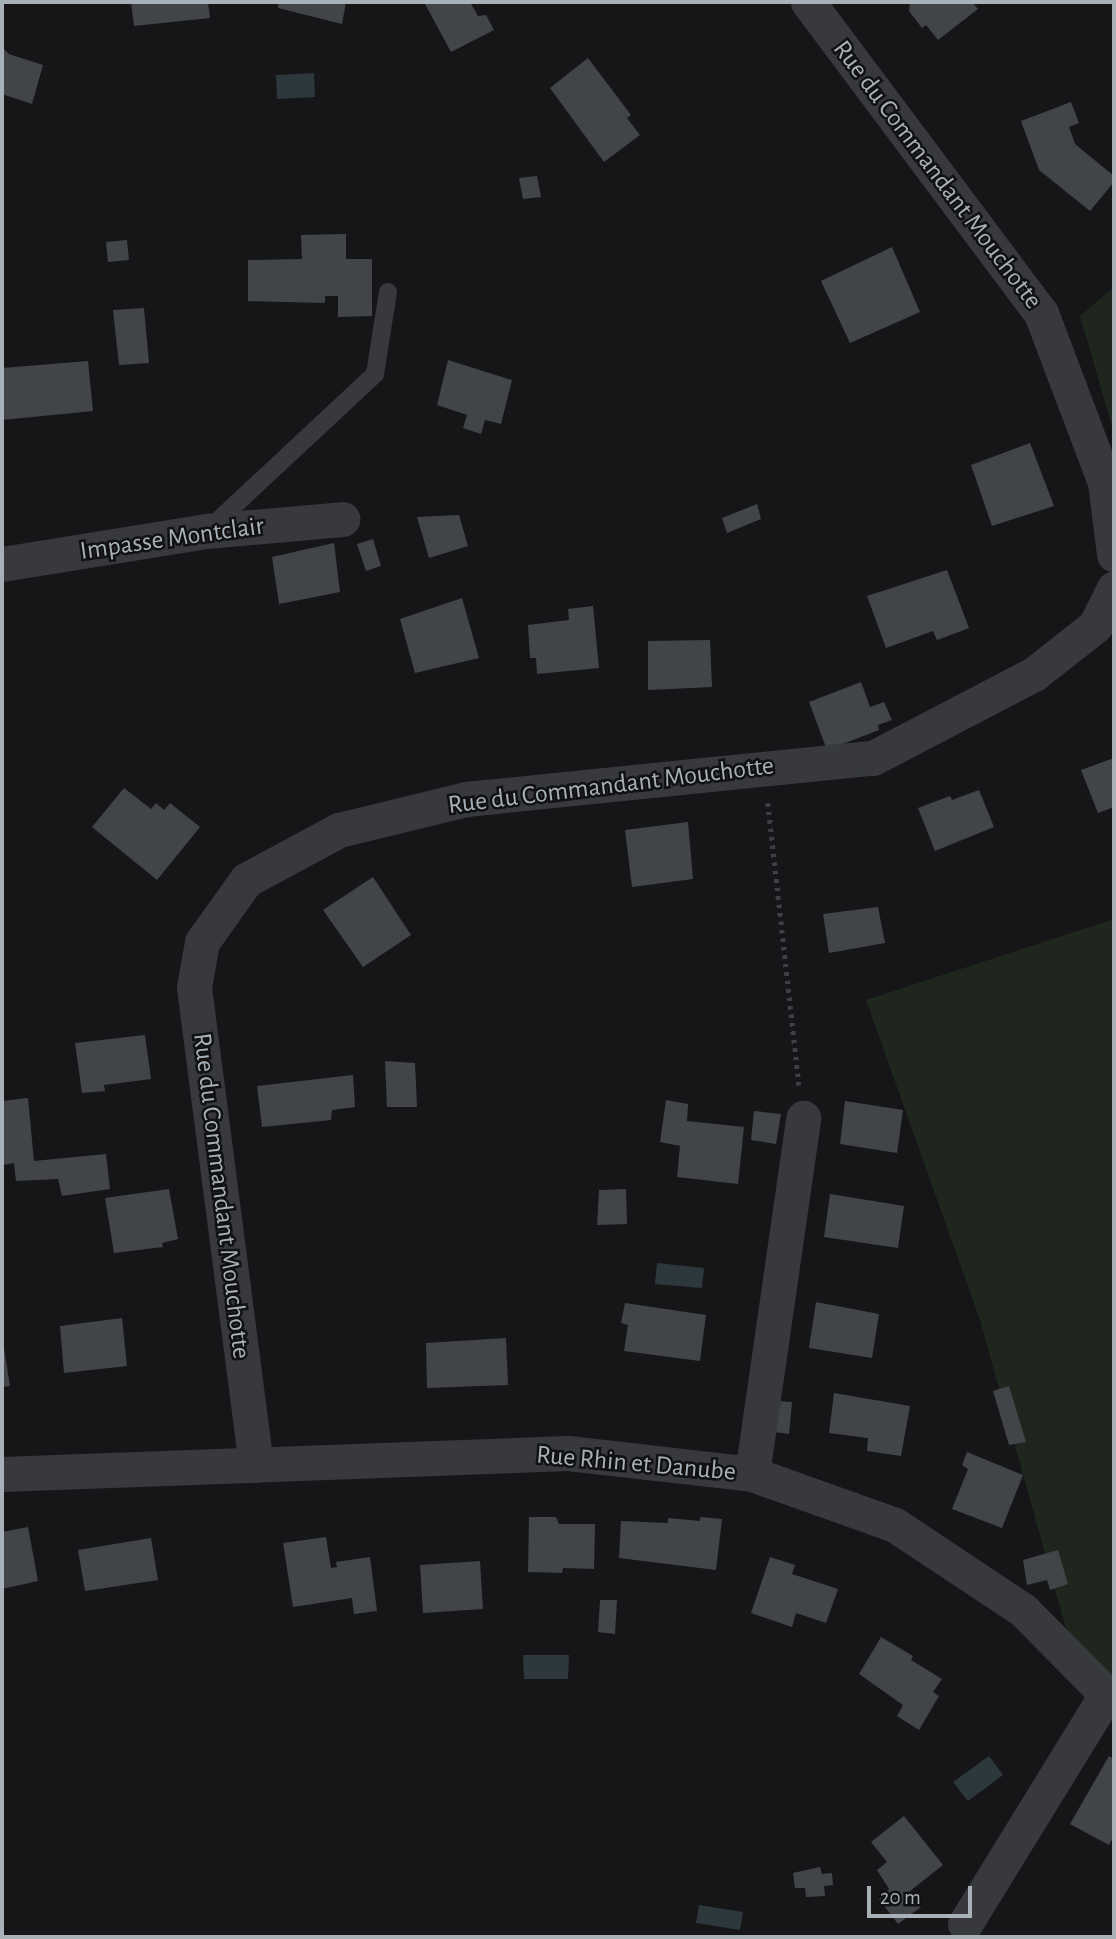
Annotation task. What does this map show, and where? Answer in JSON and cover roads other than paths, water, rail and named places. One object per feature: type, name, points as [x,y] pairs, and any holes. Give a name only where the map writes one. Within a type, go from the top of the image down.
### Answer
[{"type":"street","name":"Rue du Commandant Mouchotte","points":[[808,2],[1041,313],[1105,482],[1114,554]]},
{"type":"street","name":"Impasse Montclair","points":[[2,564],[206,531],[342,519]]},
{"type":"street","name":"Rue du Commandant Mouchotte","points":[[256,1465],[194,988],[202,942],[246,880],[339,830],[466,799],[873,758],[1034,674],[1095,626],[1114,588]]},
{"type":"street","points":[[752,1474],[803,1118]]},
{"type":"street","name":"Rue Rhin et Danube","points":[[2,1474],[568,1453],[752,1474],[895,1525],[1023,1610],[1111,1694]]},
{"type":"street","points":[[964,1924],[1111,1694]]},
{"type":"lane","points":[[206,531],[375,374],[388,292]]}]
